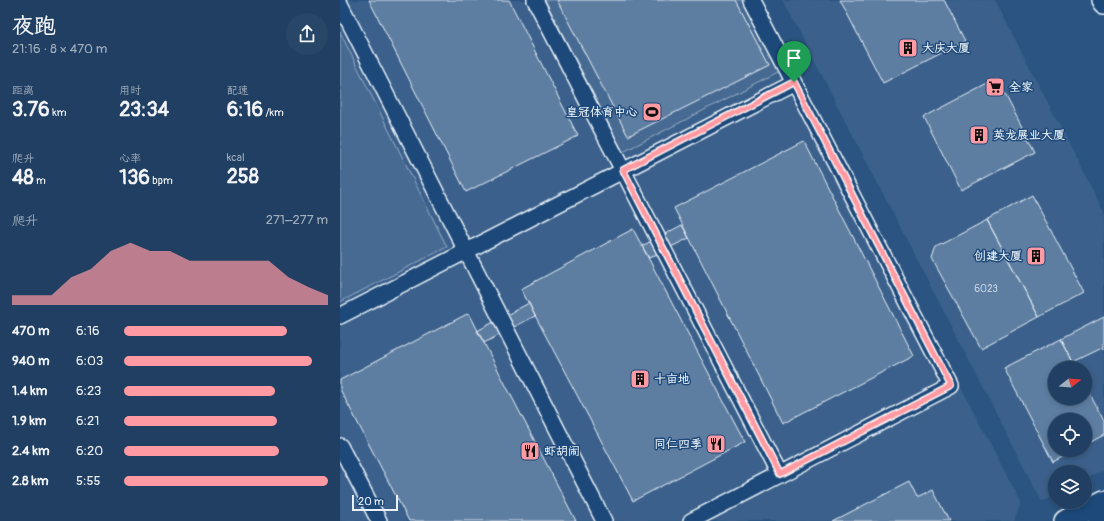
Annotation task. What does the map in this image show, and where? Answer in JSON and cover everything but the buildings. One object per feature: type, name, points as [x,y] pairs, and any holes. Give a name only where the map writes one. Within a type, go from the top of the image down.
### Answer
[{"type":"street","points":[[535,0],[780,474]]},
{"type":"street","points":[[691,521],[951,386],[751,0]]},
{"type":"street","points":[[1102,0],[1104,4]]},
{"type":"street","points":[[340,4],[604,521]]},
{"type":"street","points":[[340,316],[794,82]]},
{"type":"street","points":[[340,446],[379,521]]},
{"type":"street","points":[[1065,521],[1104,501]]},
{"type":"street","points":[[1099,521],[1104,519]]},
{"type":"shaded area","points":[[340,0],[761,0],[1021,503],[1014,521],[340,521]]},
{"type":"shaded area","name":"皇冠体育中心","points":[[545,0],[743,0],[780,71],[623,152]]},
{"type":"shaded area","points":[[783,0],[995,0],[1104,212],[1104,470],[1092,476],[1092,465],[1048,465],[1048,499],[1042,502]]},
{"type":"shaded area","points":[[340,32],[447,247],[340,302]]},
{"type":"place","name":"大庆大厦","points":[[908,48]]},
{"type":"place","name":"全家","points":[[995,87]]},
{"type":"place","name":"皇冠体育中心","points":[[652,112]]},
{"type":"place","name":"英龙展业大厦","points":[[979,135]]},
{"type":"place","name":"创建大厦","points":[[1036,256]]},
{"type":"place","name":"十亩地","points":[[640,379]]},
{"type":"place","name":"同仁四季","points":[[716,444]]},
{"type":"place","name":"虾胡闹","points":[[530,451]]},
{"type":"route","points":[[794,82],[951,386],[780,474],[623,170],[794,82]]}]
